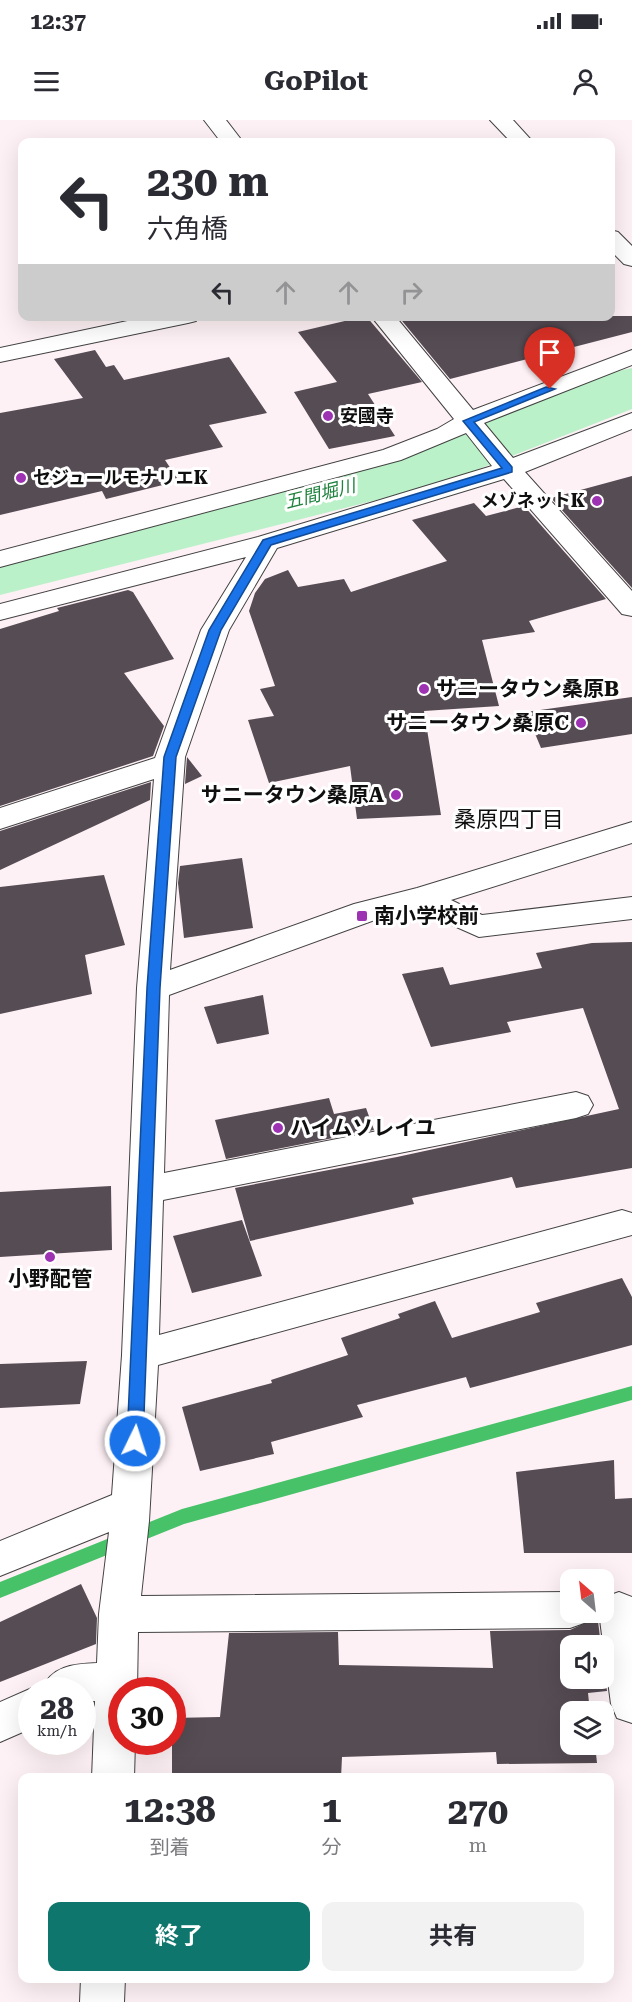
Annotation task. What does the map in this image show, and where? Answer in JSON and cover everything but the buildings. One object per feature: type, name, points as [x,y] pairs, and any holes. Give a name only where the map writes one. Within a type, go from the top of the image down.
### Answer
[{"type":"street","points":[[215,120],[229,138]]},
{"type":"street","points":[[501,120],[518,138]]},
{"type":"street","points":[[615,242],[632,259]]},
{"type":"street","points":[[0,355],[164,321]]},
{"type":"street","points":[[386,321],[507,468],[632,608]]},
{"type":"street","points":[[0,559],[392,455],[632,357]]},
{"type":"street","points":[[0,612],[267,543],[507,468],[632,420]]},
{"type":"street","points":[[118,1677],[119,1614],[129,1525],[140,1355],[153,988],[170,763],[215,630],[267,543]]},
{"type":"street","points":[[0,819],[170,763]]},
{"type":"street","points":[[153,988],[365,912],[421,898],[632,832]]},
{"type":"street","points":[[421,898],[479,926],[632,908]]},
{"type":"street","points":[[146,1190],[576,1105]]},
{"type":"street","points":[[140,1355],[622,1224]]},
{"type":"street","points":[[0,1559],[129,1525]]},
{"type":"street","points":[[119,1614],[560,1610]]},
{"type":"street","points":[[618,1610],[632,1704]]},
{"type":"street","points":[[0,1723],[18,1714]]},
{"type":"street","points":[[113,1773],[114,1755]]},
{"type":"street","points":[[102,2002],[103,1983]]},
{"type":"waterway","name":"五間堀川","points":[[0,574],[416,470],[632,387]]},
{"type":"waterway","points":[[0,1590],[182,1517],[632,1393]]},
{"type":"place","name":"安國寺","points":[[328,416]]},
{"type":"place","name":"セジュールモナリエK","points":[[21,478]]},
{"type":"place","name":"メゾネットK","points":[[597,501]]},
{"type":"place","name":"サニータウン桑原B","points":[[424,689]]},
{"type":"place","name":"サニータウン桑原C","points":[[581,723]]},
{"type":"place","name":"サニータウン桑原A","points":[[396,795]]},
{"type":"place","name":"南小学校前","points":[[362,916]]},
{"type":"place","name":"ハイムソレイユ","points":[[278,1128]]},
{"type":"place","name":"小野配管","points":[[50,1257]]},
{"type":"district","name":"桑原四丁目","points":[[509,819]]},
{"type":"route","points":[[135,1441],[153,988],[170,757],[215,630],[267,543],[509,470],[468,421],[550,389]]}]
